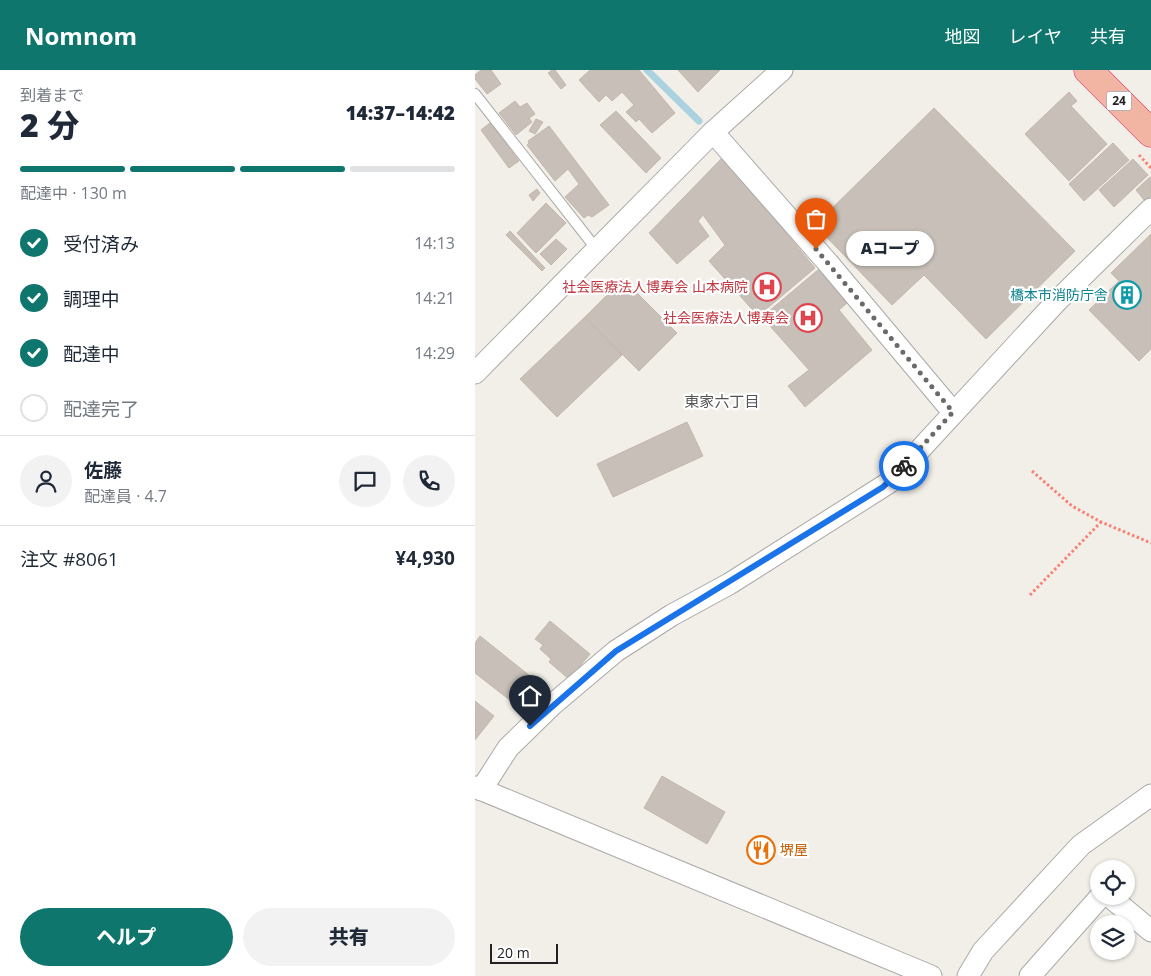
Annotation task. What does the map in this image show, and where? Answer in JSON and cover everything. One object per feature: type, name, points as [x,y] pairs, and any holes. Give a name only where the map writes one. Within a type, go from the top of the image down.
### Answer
[{"type":"highway","name":"24","points":[[1088,70],[1151,133]]},
{"type":"street","points":[[475,374],[713,132],[782,70]]},
{"type":"street","points":[[713,132],[828,263],[953,412]]},
{"type":"street","points":[[931,976],[478,789],[508,748],[553,705],[616,651],[883,487],[1058,300],[1151,209]]},
{"type":"street","points":[[968,976],[983,951],[1081,845],[1151,795]]},
{"type":"street","points":[[1030,976],[1093,905]]},
{"type":"street","points":[[1120,905],[1151,931]]},
{"type":"lane","points":[[475,94],[598,251]]},
{"type":"path","points":[[1032,471],[1072,506],[1101,522],[1151,543]]},
{"type":"path","points":[[1030,595],[1101,522]]},
{"type":"building","points":[[481,70],[491,70],[501,84],[487,94],[475,79],[475,75]]},
{"type":"building","points":[[555,70],[566,85],[561,89],[548,73]]},
{"type":"building","points":[[590,70],[639,70],[675,113],[652,133],[639,119],[636,122],[626,112],[634,105],[622,92],[612,101],[606,95],[599,102],[579,80]]},
{"type":"building","points":[[678,70],[720,70],[698,92]]},
{"type":"building","points":[[1069,92],[1077,101],[1071,106],[1107,144],[1069,181],[1025,134]]},
{"type":"building","points":[[515,101],[520,107],[527,103],[535,114],[529,118],[532,122],[516,135],[499,113]]},
{"type":"building","points":[[934,108],[1075,251],[986,339],[924,275],[892,305],[815,225]]},
{"type":"building","points":[[616,111],[661,158],[646,173],[600,125]]},
{"type":"building","points":[[536,119],[543,122],[535,134],[529,131]]},
{"type":"building","points":[[490,123],[519,161],[509,168],[481,130]]},
{"type":"building","points":[[549,126],[609,205],[592,217],[588,215],[584,218],[565,197],[579,184],[568,169],[555,181],[527,145],[528,141]]},
{"type":"building","points":[[1113,143],[1129,160],[1084,201],[1069,184]]},
{"type":"building","name":"社会医療法人博寿会 山本病院","points":[[723,157],[815,268],[758,316],[709,261],[725,245],[703,215],[698,221],[709,236],[677,264],[649,233]]},
{"type":"building","points":[[1133,159],[1148,175],[1114,207],[1099,190]]},
{"type":"building","points":[[1150,177],[1151,196],[1145,201],[1136,190]]},
{"type":"building","points":[[537,189],[540,193],[533,201],[529,195]]},
{"type":"building","points":[[546,203],[566,223],[536,253],[517,233]]},
{"type":"building","points":[[510,231],[545,268],[542,271],[506,235]]},
{"type":"building","name":"橋本市消防庁舎","points":[[1151,234],[1151,349],[1139,361],[1089,310],[1119,281],[1111,273]]},
{"type":"building","points":[[556,239],[567,249],[551,265],[540,254]]},
{"type":"building","points":[[819,269],[847,303],[839,310],[872,350],[805,407],[788,386],[809,370],[762,317]]},
{"type":"building","points":[[623,279],[677,333],[639,371],[585,317]]},
{"type":"building","points":[[585,317],[622,355],[557,417],[520,379]]},
{"type":"building","points":[[687,422],[703,456],[613,497],[597,464]]},
{"type":"building","points":[[550,621],[590,654],[569,679],[549,662],[551,659],[540,649],[543,645],[535,639]]},
{"type":"building","points":[[480,636],[530,676],[511,701],[475,673],[475,643]]},
{"type":"building","points":[[475,701],[494,716],[475,740]]},
{"type":"building","points":[[662,776],[725,812],[707,844],[644,808]]},
{"type":"waterway","points":[[647,70],[699,121]]},
{"type":"way so far","points":[[816,249],[953,412],[904,466]]},
{"type":"place","name":"Aコープ","points":[[816,249]]},
{"type":"place","name":"社会医療法人博寿会 山本病院","points":[[767,287]]},
{"type":"place","name":"橋本市消防庁舎","points":[[1127,295]]},
{"type":"place","name":"社会医療法人博寿会","points":[[808,318]]},
{"type":"place","name":"堺屋","points":[[761,850]]},
{"type":"district","name":"東家六丁目","points":[[722,402]]},
{"type":"route","points":[[530,726],[616,651],[672,615],[715,592],[883,487],[904,466]]}]
